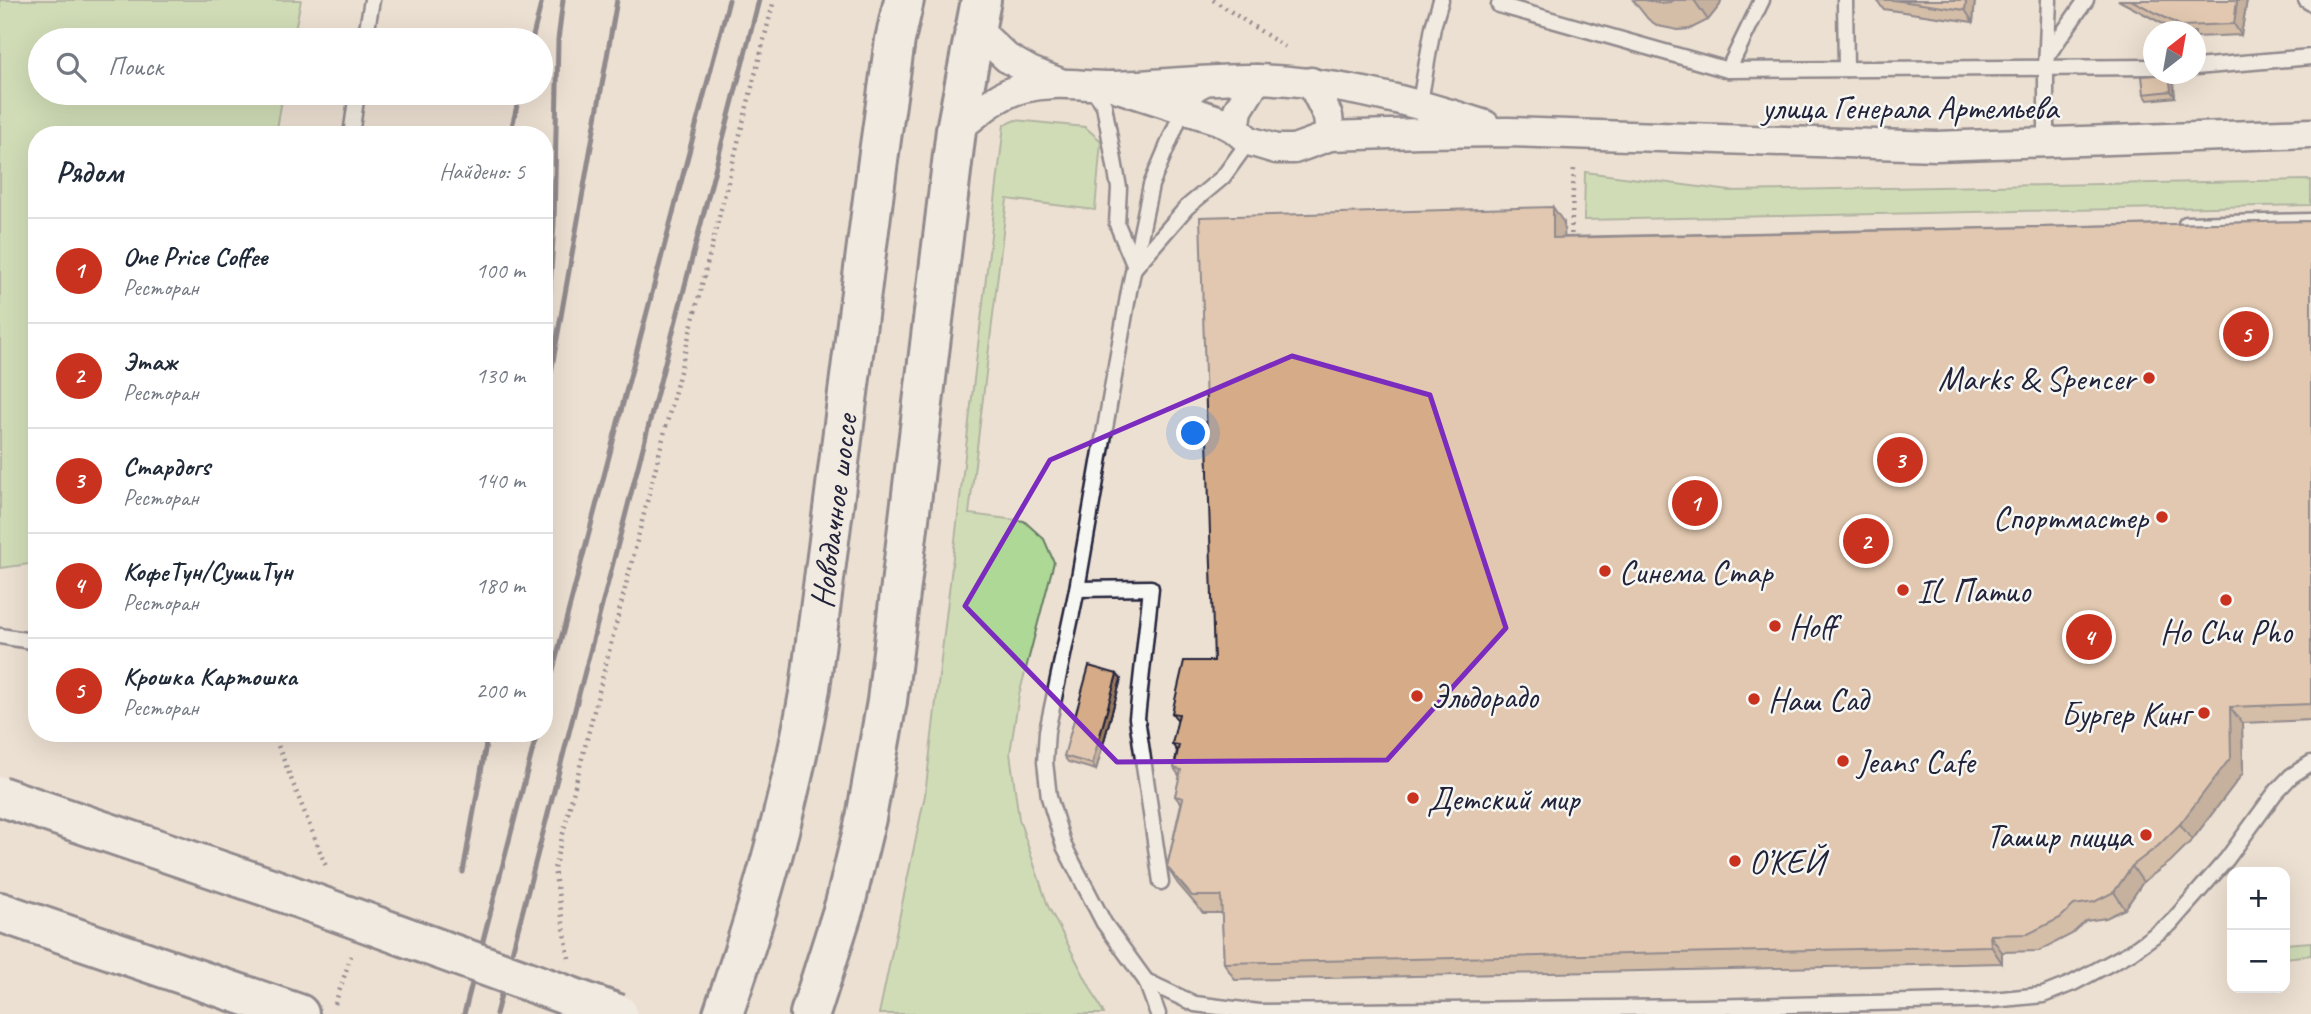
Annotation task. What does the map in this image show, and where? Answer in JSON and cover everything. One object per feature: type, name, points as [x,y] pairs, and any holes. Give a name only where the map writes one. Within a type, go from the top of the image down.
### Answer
[{"type":"main road","name":"Новодачное шоссе","points":[[723,1014],[747,942],[785,809],[810,688],[878,160],[895,40],[904,0]]},
{"type":"main road","points":[[810,1014],[845,904],[866,818],[887,701],[956,130],[978,15]]},
{"type":"main road","points":[[0,796],[284,892],[618,1014]]},
{"type":"main road","points":[[0,912],[299,1014]]},
{"type":"street","points":[[978,15],[1007,58],[1058,82]]},
{"type":"street","name":"улица Генерала Артемьева","points":[[1058,82],[1101,85],[1257,79],[1311,82],[1419,103],[1508,132]]},
{"type":"street","points":[[1242,135],[1238,110],[1257,79]]},
{"type":"street","points":[[956,130],[999,97],[1021,88],[1058,82]]},
{"type":"street","points":[[1311,82],[1328,116],[1330,136]]},
{"type":"street","name":"улица Генерала Артемьева","points":[[1101,85],[1218,120],[1242,135],[1276,149],[1294,149],[1330,136],[1420,133],[1508,132],[1936,146],[2311,133]]},
{"type":"lane","points":[[367,28],[372,0]]},
{"type":"lane","points":[[1420,133],[1419,103],[1433,27],[1441,0]]},
{"type":"lane","points":[[1728,70],[1762,0]]},
{"type":"lane","points":[[1845,0],[1846,69]]},
{"type":"lane","points":[[2046,143],[2049,0]]},
{"type":"lane","points":[[2046,63],[2086,0]]},
{"type":"lane","points":[[2306,0],[2311,3]]},
{"type":"lane","points":[[1499,5],[1728,70],[2046,63],[2143,67]]},
{"type":"lane","points":[[2206,65],[2311,57]]},
{"type":"lane","points":[[1158,1014],[1146,981],[1104,923],[1064,846],[1049,797],[1045,762],[1048,731],[1077,589],[1151,185],[1183,109],[1199,92],[1222,79]]},
{"type":"lane","points":[[1101,85],[1119,188],[1117,224],[1135,267]]},
{"type":"lane","points":[[352,126],[355,105]]},
{"type":"lane","points":[[1135,267],[1187,207],[1223,177],[1242,135]]},
{"type":"lane","points":[[2171,224],[2311,220]]},
{"type":"lane","points":[[1077,589],[1151,588],[1137,718],[1161,882]]},
{"type":"lane","points":[[0,636],[28,641]]},
{"type":"lane","points":[[1146,981],[1195,1004],[1259,1013],[1704,1007],[1992,1000],[2043,995],[2131,952],[2170,924],[2227,859],[2275,793],[2291,776],[2311,763]]},
{"type":"path","points":[[569,961],[554,869],[774,0]]},
{"type":"path","points":[[1571,241],[1574,157]]},
{"type":"path","points":[[277,742],[331,880]]},
{"type":"path","points":[[331,1014],[351,955]]},
{"type":"highlighted area","points":[[1292,356],[1430,395],[1506,628],[1387,760],[1117,762],[965,606],[1050,460]]},
{"type":"green space","points":[[0,0],[301,0],[295,28],[28,28],[28,105],[281,105],[278,126],[28,126],[28,564],[0,568]]},
{"type":"green space","points":[[1015,120],[1085,127],[1101,141],[1095,210],[1007,199],[969,514],[1024,521],[1044,539],[1054,562],[1019,695],[1010,753],[1019,819],[1048,906],[1104,1014],[879,1014],[925,795],[1004,125]]},
{"type":"green space","points":[[1585,172],[1730,191],[2311,180],[2311,205],[1584,220]]},
{"type":"green space","points":[[2311,942],[2311,955],[2290,957],[2290,944]]},
{"type":"building","points":[[1645,0],[1674,0],[1659,3]]},
{"type":"building","points":[[1893,0],[1966,0],[1965,10]]},
{"type":"building","points":[[2131,0],[2237,0],[2234,24],[2206,25],[2206,21],[2171,21]]},
{"type":"building","points":[[2142,76],[2143,84],[2170,84],[2171,91],[2144,94]]},
{"type":"building","points":[[1553,207],[1553,238],[2311,221],[2311,704],[2230,707],[2231,757],[2180,824],[2132,866],[2114,892],[2094,902],[2074,905],[2060,918],[2028,934],[1990,935],[1991,946],[1224,963],[1221,896],[1192,896],[1167,867],[1183,798],[1175,796],[1181,770],[1174,768],[1179,745],[1172,744],[1179,714],[1172,713],[1184,661],[1214,661],[1200,217]]},
{"type":"building","points":[[1089,666],[1117,674],[1092,764],[1064,756]]},
{"type":"railway","points":[[535,28],[542,0]]},
{"type":"railway","points":[[553,240],[558,40],[563,0]]},
{"type":"railway","points":[[553,361],[617,0]]},
{"type":"railway","points":[[553,670],[729,0]]},
{"type":"railway","points":[[496,1014],[759,0]]},
{"type":"railway","points":[[512,126],[517,105]]},
{"type":"railway","points":[[463,872],[486,742]]},
{"type":"railway","points":[[464,1014],[535,742]]},
{"type":"place","name":"Крошка Картошка","points":[[2246,334]]},
{"type":"place","name":"Marks & Spencer","points":[[2149,378]]},
{"type":"place","name":"Стардогs","points":[[1900,460]]},
{"type":"place","name":"One Price Coffee","points":[[1695,503]]},
{"type":"place","name":"Спортмастер","points":[[2162,517]]},
{"type":"place","name":"Этаж","points":[[1866,541]]},
{"type":"place","name":"Синема Стар","points":[[1605,571]]},
{"type":"place","name":"IL Патио","points":[[1903,590]]},
{"type":"place","name":"Ho Chu Pho","points":[[2226,600]]},
{"type":"place","name":"Hoff","points":[[1775,626]]},
{"type":"place","name":"КофеТун/СушиТун","points":[[2089,637]]},
{"type":"place","name":"Эльдорадо","points":[[1417,696]]},
{"type":"place","name":"Наш Сад","points":[[1754,699]]},
{"type":"place","name":"Бургер Кинг","points":[[2204,713]]},
{"type":"place","name":"Jeans Cafe","points":[[1843,761]]},
{"type":"place","name":"Детский мир","points":[[1413,798]]},
{"type":"place","name":"Ташир пицца","points":[[2146,835]]},
{"type":"place","name":"О’КЕЙ","points":[[1735,861]]}]
